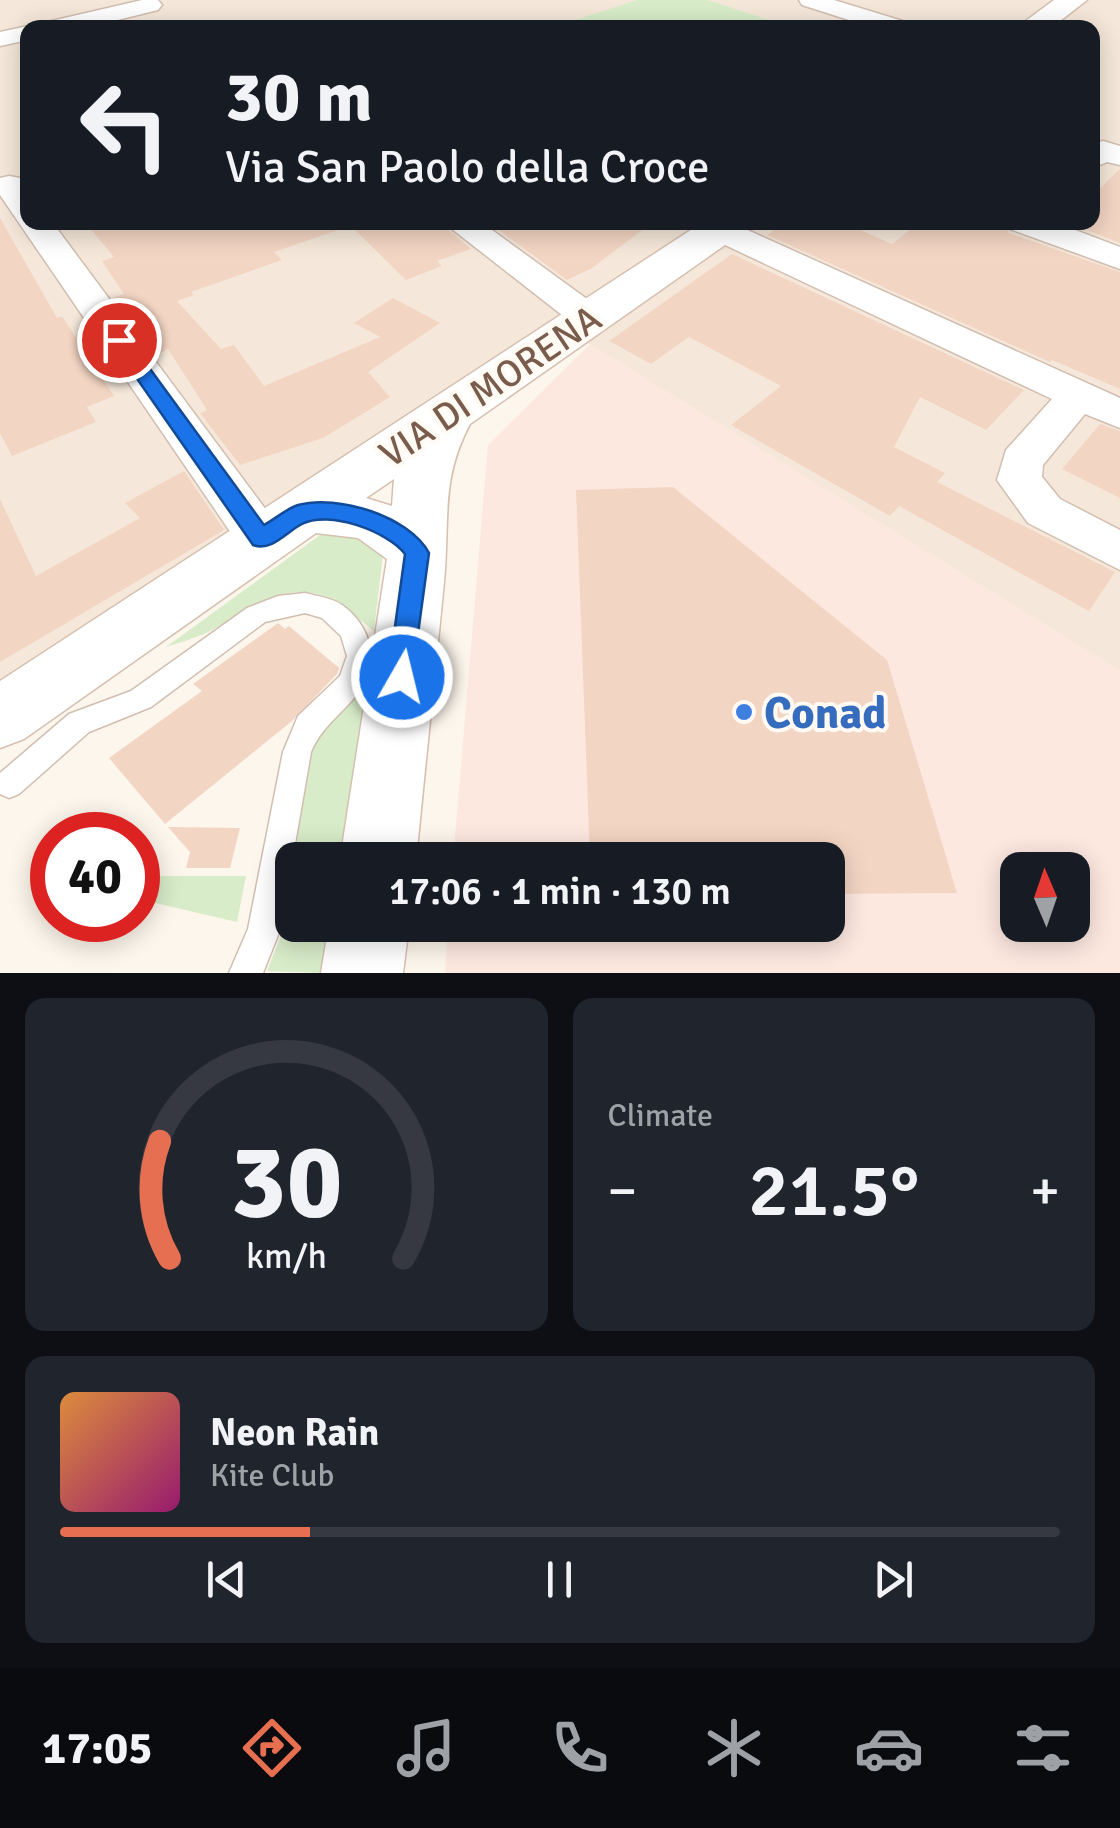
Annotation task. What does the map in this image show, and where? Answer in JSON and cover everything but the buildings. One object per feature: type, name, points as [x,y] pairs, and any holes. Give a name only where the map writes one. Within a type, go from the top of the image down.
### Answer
[{"type":"street","points":[[810,0],[874,20]]},
{"type":"street","points":[[1042,20],[1073,0]]},
{"type":"street","points":[[83,20],[148,3]]},
{"type":"street","points":[[42,230],[282,526],[340,514],[379,522],[400,533],[417,553]]},
{"type":"street","points":[[470,230],[589,318]]},
{"type":"street","name":"VIA DI MORENA","points":[[0,718],[720,230]]},
{"type":"street","points":[[734,230],[1120,414]]},
{"type":"street","points":[[1043,230],[1120,259]]},
{"type":"street","points":[[1078,395],[1022,460],[1019,480],[1044,511],[1120,552]]},
{"type":"street","points":[[380,842],[417,553],[424,466],[451,412]]},
{"type":"street","points":[[362,973],[367,942]]},
{"type":"lane","points":[[9,784],[79,724],[140,699],[256,615],[278,606],[305,603],[330,610],[352,630],[360,656],[352,683],[308,725],[297,752],[264,930],[246,973]]},
{"type":"shaded area","points":[[0,0],[1120,0],[1120,671],[553,322],[0,698]]},
{"type":"shaded area","points":[[590,344],[1120,671],[1120,973],[445,973],[447,942],[845,942],[845,842],[455,842],[488,445]]},
{"type":"green space","points":[[637,0],[708,0],[769,20],[576,20]]},
{"type":"green space","points":[[357,531],[383,554],[374,631],[329,598],[295,592],[264,601],[204,634],[166,647],[320,535]]},
{"type":"green space","points":[[369,670],[343,842],[296,842],[312,745]]},
{"type":"green space","points":[[160,876],[246,876],[237,922],[160,904]]},
{"type":"green space","points":[[278,942],[328,942],[323,973],[267,971]]},
{"type":"place","name":"Conad","points":[[744,712]]},
{"type":"route","points":[[119,340],[261,539],[302,512],[318,512],[367,518],[392,528],[408,540],[417,553],[402,677]]}]
